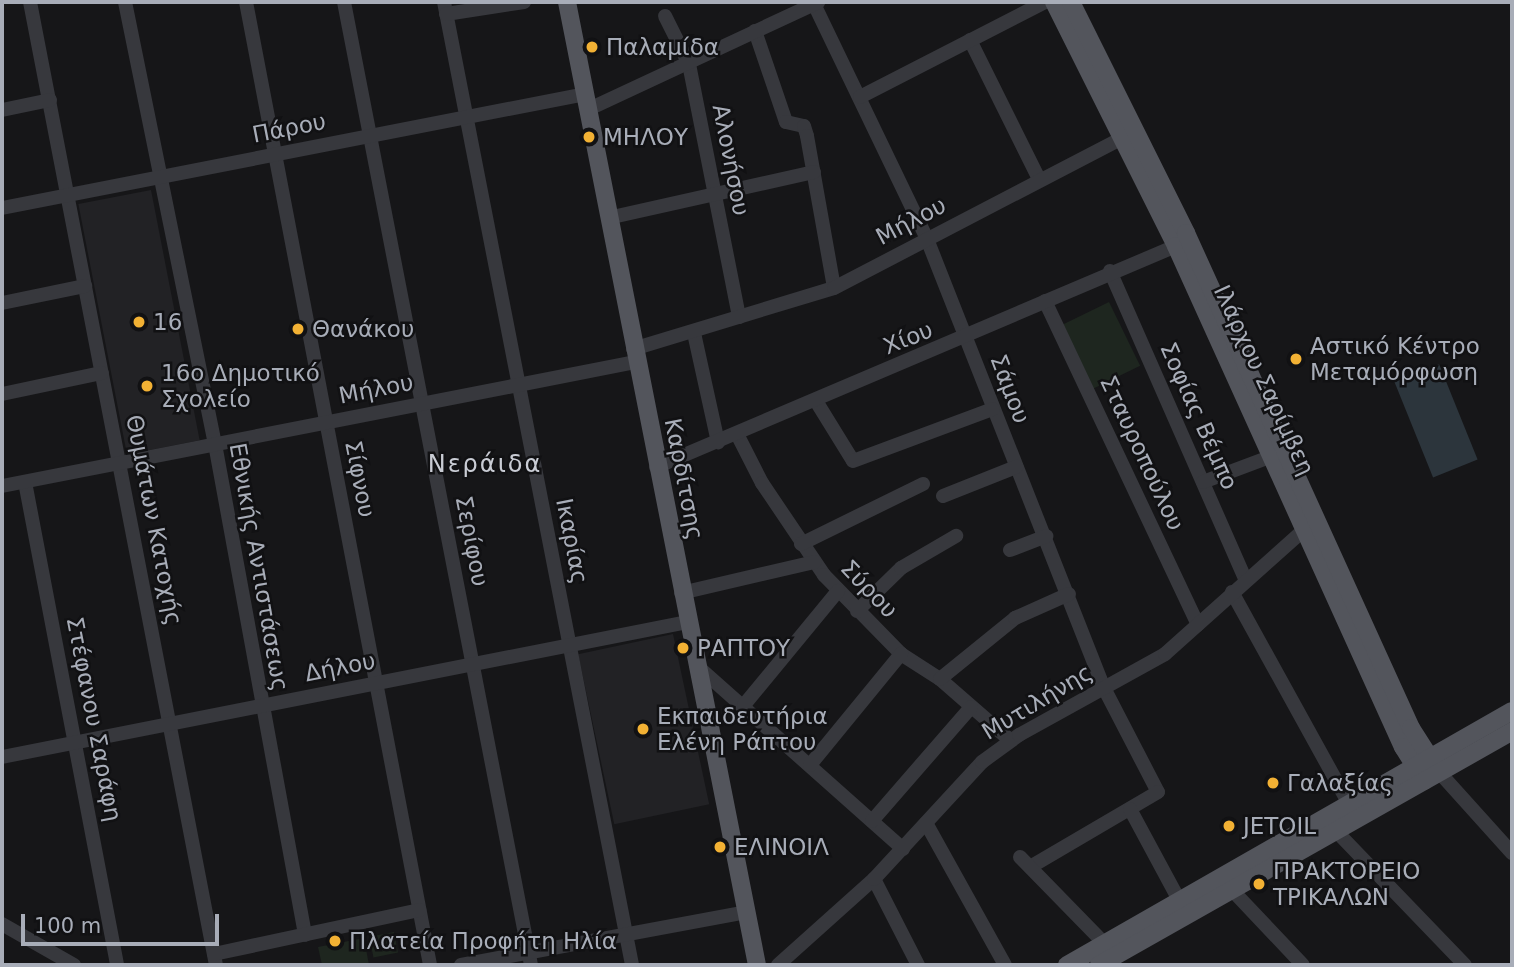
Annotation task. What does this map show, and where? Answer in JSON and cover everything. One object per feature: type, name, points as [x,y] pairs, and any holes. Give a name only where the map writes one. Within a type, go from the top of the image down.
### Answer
[{"type":"main road","name":"Καρδίτσης","points":[[567,2],[656,467],[757,965]]},
{"type":"main road","name":"Ιλάρχου Σαρίμβεη","points":[[1054,2],[1176,246],[1306,528],[1426,769]]},
{"type":"main road","name":"Ιλάρχου Σαρίμβεη","points":[[1071,2],[1186,233],[1426,769]]},
{"type":"main road","points":[[1099,965],[1336,831],[1512,711]]},
{"type":"main road","points":[[1067,965],[1116,955],[1179,900],[1348,803],[1512,731]]},
{"type":"street","name":"Θυμάτων Κατοχής","points":[[30,2],[215,960]]},
{"type":"street","name":"Εθνικής Αντιστάσεως","points":[[125,2],[215,444],[305,935]]},
{"type":"street","name":"Σίφνου","points":[[246,2],[430,965]]},
{"type":"street","name":"Σερίφου","points":[[344,2],[529,959]]},
{"type":"street","points":[[445,8],[524,2]]},
{"type":"street","points":[[860,97],[1045,2]]},
{"type":"street","name":"Πάρου","points":[[2,208],[467,117],[587,102],[689,64],[816,3]]},
{"type":"street","name":"Σάμου","points":[[816,3],[927,239],[1104,688],[1158,792],[1130,809]]},
{"type":"street","name":"Ικαρίας","points":[[445,8],[632,965]]},
{"type":"street","name":"Αλονήσου","points":[[665,16],[689,64],[738,317]]},
{"type":"street","points":[[755,31],[786,122],[804,126],[834,288]]},
{"type":"street","points":[[970,40],[1039,179]]},
{"type":"street","points":[[2,110],[50,100]]},
{"type":"street","name":"Μήλου","points":[[2,486],[519,385],[635,356],[738,317],[834,288],[1122,138]]},
{"type":"street","points":[[608,218],[814,172]]},
{"type":"street","name":"Χίου","points":[[656,467],[967,339],[1110,271],[1176,246]]},
{"type":"street","name":"Σοφίας Βέμπο","points":[[1110,271],[1245,579]]},
{"type":"street","points":[[2,303],[85,286]]},
{"type":"street","name":"Σταυροπούλου","points":[[1045,301],[1198,625]]},
{"type":"street","points":[[694,333],[718,442]]},
{"type":"street","points":[[2,394],[102,373]]},
{"type":"street","points":[[816,401],[853,461],[993,409]]},
{"type":"street","name":"Σύρου","points":[[737,433],[801,544],[838,591],[901,654],[940,680],[1010,740]]},
{"type":"street","points":[[1203,482],[1272,456]]},
{"type":"street","points":[[943,496],[1016,467]]},
{"type":"street","name":"Στέφανου Σαράφη","points":[[25,482],[117,965]]},
{"type":"street","points":[[801,544],[923,484]]},
{"type":"street","name":"Μυτιλήνης","points":[[778,965],[874,879],[964,778],[1010,740],[1165,654],[1245,579],[1306,528]]},
{"type":"street","points":[[857,611],[901,568],[956,536]]},
{"type":"street","points":[[1010,550],[1046,536]]},
{"type":"street","points":[[681,593],[814,562]]},
{"type":"street","points":[[744,705],[838,591]]},
{"type":"street","points":[[1232,592],[1348,803]]},
{"type":"street","points":[[940,680],[1015,618],[1069,594]]},
{"type":"street","name":"Δήλου","points":[[2,757],[687,622]]},
{"type":"street","points":[[810,765],[901,654]]},
{"type":"street","points":[[696,666],[744,705],[903,849]]},
{"type":"street","points":[[872,821],[971,707]]},
{"type":"street","points":[[1426,769],[1512,853]]},
{"type":"street","points":[[1116,955],[1025,862],[1130,809],[1179,900]]},
{"type":"street","points":[[926,823],[1005,965]]},
{"type":"street","points":[[1336,831],[1465,965]]},
{"type":"street","points":[[874,879],[918,965]]},
{"type":"street","points":[[1232,890],[1303,965]]},
{"type":"street","points":[[215,960],[305,935],[419,910]]},
{"type":"street","points":[[461,965],[529,959],[625,933],[746,912]]},
{"type":"street","points":[[2,924],[74,965]]},
{"type":"shaded area","name":"16","points":[[151,190],[200,440],[127,454],[78,204]]},
{"type":"shaded area","points":[[1109,302],[1140,366],[1092,389],[1061,325]]},
{"type":"shaded area","points":[[1439,364],[1478,459],[1433,477],[1394,382]]},
{"type":"shaded area","name":"Εκπαιδευτήρια Ελένη Ράπτου","points":[[673,634],[709,804],[614,824],[578,654]]},
{"type":"shaded area","points":[[394,932],[398,953],[373,957],[369,937]]},
{"type":"shaded area","points":[[364,938],[369,965],[322,965],[318,947]]},
{"type":"place","name":"Παλαμίδα","points":[[592,47]]},
{"type":"place","name":"ΜΗΛΟΥ","points":[[589,137]]},
{"type":"place","name":"16","points":[[139,322]]},
{"type":"place","name":"Θανάκου","points":[[298,329]]},
{"type":"place","name":"Αστικό Κέντρο Μεταμόρφωση","points":[[1296,359]]},
{"type":"place","name":"16o Δημοτικό Σχολείο","points":[[147,386]]},
{"type":"place","name":"ΡΑΠΤΟΥ","points":[[683,648]]},
{"type":"place","name":"Εκπαιδευτήρια Ελένη Ράπτου","points":[[643,729]]},
{"type":"place","name":"Γαλαξίας","points":[[1273,783]]},
{"type":"place","name":"JETOIL","points":[[1229,826]]},
{"type":"place","name":"ΕΛΙΝΟΙΛ","points":[[720,847]]},
{"type":"place","name":"ΠΡΑΚΤΟΡΕΙΟ ΤΡΙΚΑΛΩΝ","points":[[1259,884]]},
{"type":"place","name":"Πλατεία Προφήτη Ηλία","points":[[335,941]]},
{"type":"district","name":"Νεράιδα","points":[[485,465]]}]
